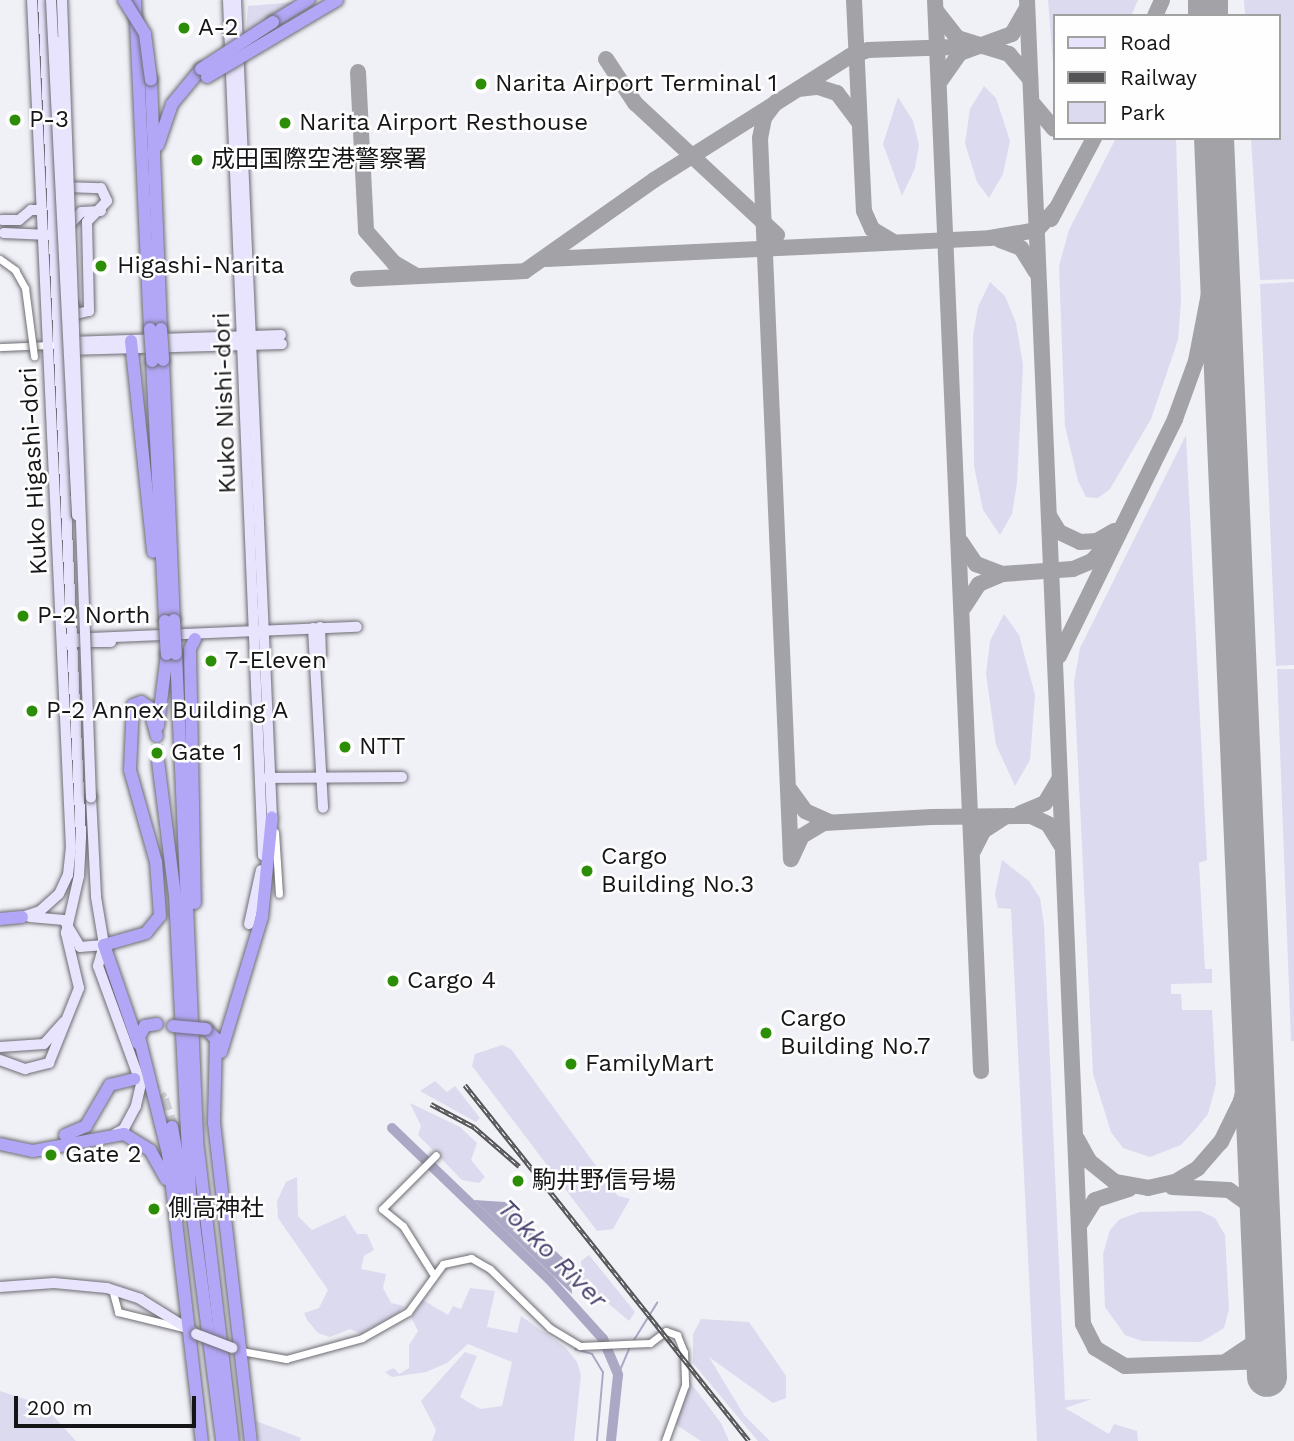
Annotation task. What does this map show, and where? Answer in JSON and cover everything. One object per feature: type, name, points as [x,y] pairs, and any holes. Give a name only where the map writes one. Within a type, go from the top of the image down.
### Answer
[{"type":"highway","points":[[124,0],[145,34],[151,80],[161,583]]},
{"type":"highway","points":[[135,0],[156,329]]},
{"type":"highway","points":[[155,184],[160,138],[172,104],[204,73],[273,22],[309,0]]},
{"type":"highway","points":[[204,73],[337,0]]},
{"type":"highway","points":[[131,345],[152,546],[170,621]]},
{"type":"highway","points":[[157,361],[201,1170],[233,1441]]},
{"type":"highway","points":[[194,1062],[190,649],[195,639]]},
{"type":"highway","points":[[104,945],[146,933],[160,916],[156,862],[130,770],[133,705],[141,702],[149,707],[157,740],[171,654]]},
{"type":"highway","points":[[158,761],[175,895],[186,1149],[222,1441]]},
{"type":"highway","points":[[214,1105],[226,1030],[262,917],[272,817]]},
{"type":"highway","points":[[0,919],[22,917]]},
{"type":"highway","points":[[104,945],[128,1007],[139,1018],[157,1024],[206,1029],[216,1040],[214,1105],[236,1349],[251,1441]]},
{"type":"highway","points":[[104,945],[146,1063]]},
{"type":"highway","points":[[157,1024],[140,1033],[169,1153],[174,1217]]},
{"type":"highway","points":[[0,1144],[22,1145],[82,1130],[106,1088],[134,1079]]},
{"type":"highway","points":[[172,1127],[207,1320]]},
{"type":"highway","points":[[0,1144],[33,1151],[116,1133],[138,1140],[156,1158],[165,1174],[174,1217],[192,1331],[202,1441]]},
{"type":"highway","points":[[0,1152],[33,1158],[123,1141],[156,1158]]},
{"type":"street","name":"Kuko Higashi-dori","points":[[32,0],[42,210],[55,346]]},
{"type":"street","name":"Kuko Higashi-dori","points":[[43,0],[55,346],[81,858],[66,939],[79,989],[72,1010]]},
{"type":"street","points":[[57,0],[91,797],[96,897],[104,945],[99,971],[141,1084],[136,1106],[124,1129],[116,1133]]},
{"type":"street","points":[[57,0],[78,479]]},
{"type":"street","name":"Kuko Nishi-dori","points":[[229,0],[249,341],[267,778],[272,817]]},
{"type":"street","points":[[64,187],[101,188],[107,201],[101,211],[87,222],[90,307],[80,315],[73,305],[70,223],[81,212],[101,211]]},
{"type":"street","points":[[2,220],[19,220],[31,210],[42,210]]},
{"type":"street","points":[[4,233],[44,236],[52,228]]},
{"type":"street","points":[[0,259],[15,270],[25,288],[34,356]]},
{"type":"street","points":[[0,347],[282,339]]},
{"type":"street","points":[[69,641],[357,630]]},
{"type":"street","points":[[317,631],[323,808]]},
{"type":"street","points":[[69,641],[195,639],[261,633]]},
{"type":"street","name":"Kuko Higashi-dori","points":[[22,917],[54,900],[71,865],[69,641]]},
{"type":"street","points":[[267,778],[401,777]]},
{"type":"street","name":"Kuko Nishi-dori","points":[[249,924],[263,856],[267,778]]},
{"type":"street","points":[[272,817],[279,894]]},
{"type":"street","points":[[22,917],[57,917],[67,923],[80,947],[104,945]]},
{"type":"street","points":[[0,1047],[44,1044],[72,1010]]},
{"type":"street","points":[[0,1060],[25,1069],[46,1066],[72,1010]]},
{"type":"street","points":[[433,1274],[403,1226],[382,1209],[436,1155]]},
{"type":"street","points":[[113,1289],[118,1312],[192,1331],[236,1349],[286,1359],[362,1338],[408,1312],[433,1274],[443,1264],[462,1256],[480,1261],[550,1328],[580,1346],[597,1349],[643,1344],[672,1332],[684,1352],[685,1385],[665,1441]]},
{"type":"street","points":[[0,1287],[54,1283],[113,1289],[140,1299],[192,1331]]},
{"type":"green space","points":[[1048,0],[1138,0],[1132,14],[1052,14],[1052,51]]},
{"type":"green space","points":[[1244,0],[1294,0],[1294,279],[1260,280],[1251,140],[1280,140],[1280,14],[1245,14]]},
{"type":"green space","points":[[296,2],[246,33],[248,6]]},
{"type":"green space","points":[[984,86],[996,98],[1010,141],[1003,174],[989,198],[977,182],[965,143],[970,109]]},
{"type":"green space","points":[[898,97],[913,121],[919,145],[915,168],[902,196],[883,144]]},
{"type":"green space","points":[[1115,140],[1176,140],[1181,301],[1178,340],[1151,419],[1110,489],[1098,498],[1086,497],[1078,481],[1065,426],[1059,266],[1069,230]]},
{"type":"green space","points":[[990,282],[1005,296],[1016,323],[1023,365],[1017,483],[1012,514],[1000,535],[983,510],[974,466],[973,336],[978,307]]},
{"type":"green space","points":[[1294,282],[1294,665],[1276,666],[1260,284]]},
{"type":"green space","points":[[1186,435],[1207,860],[1199,863],[1205,969],[1212,969],[1212,983],[1171,984],[1171,994],[1181,994],[1182,1010],[1212,1010],[1216,1084],[1208,1114],[1195,1130],[1181,1145],[1150,1157],[1123,1148],[1111,1132],[1093,1074],[1074,682],[1080,648]]},
{"type":"green space","points":[[1004,614],[1019,635],[1035,695],[1030,760],[1015,786],[996,745],[986,674],[990,641]]},
{"type":"green space","points":[[1277,669],[1294,669],[1294,1041],[1291,1041]]},
{"type":"green space","points":[[1002,860],[1029,881],[1040,898],[1044,925],[1065,1400],[1092,1399],[1065,1408],[1109,1434],[1114,1424],[1137,1431],[1138,1441],[1037,1441],[1011,909],[998,908],[995,894]]},
{"type":"green space","points":[[502,1045],[511,1049],[618,1196],[630,1199],[613,1229],[597,1231],[472,1066],[475,1054]]},
{"type":"green space","points":[[435,1081],[447,1092],[455,1086],[480,1118],[476,1122],[420,1091]]},
{"type":"green space","points":[[410,1103],[460,1127],[477,1143],[471,1160],[485,1177],[479,1183],[462,1180],[418,1135],[421,1126]]},
{"type":"green space","points":[[297,1177],[298,1216],[312,1230],[345,1215],[357,1234],[367,1234],[374,1250],[364,1256],[361,1269],[386,1274],[383,1288],[391,1303],[404,1306],[398,1313],[361,1334],[350,1329],[330,1337],[318,1333],[304,1313],[319,1308],[328,1290],[278,1218],[277,1201],[286,1182]]},
{"type":"green space","points":[[1200,1211],[1215,1218],[1225,1235],[1229,1309],[1224,1328],[1201,1342],[1142,1341],[1125,1335],[1105,1307],[1103,1254],[1110,1230],[1120,1219],[1140,1212]]},
{"type":"green space","points":[[589,1255],[635,1312],[629,1321],[583,1282],[581,1261]]},
{"type":"green space","points":[[470,1288],[495,1291],[487,1327],[517,1333],[521,1316],[565,1347],[577,1362],[581,1375],[574,1441],[432,1441],[436,1430],[421,1401],[465,1352],[477,1356],[460,1397],[480,1409],[502,1406],[512,1362],[468,1344],[447,1363],[426,1372],[392,1377],[385,1372],[394,1368],[399,1374],[409,1368],[409,1345],[418,1331],[411,1317],[423,1300],[448,1315],[453,1306],[461,1309]]},
{"type":"green space","points":[[701,1319],[749,1322],[786,1376],[786,1398],[773,1403],[709,1357],[744,1415],[770,1441],[758,1441],[693,1363],[693,1334]]},
{"type":"green space","points":[[690,1382],[721,1423],[729,1441],[701,1441],[675,1424]]},
{"type":"green space","points":[[0,1391],[43,1405],[76,1441],[0,1441]]},
{"type":"green space","points":[[256,1421],[301,1438],[300,1441],[259,1441]]},
{"type":"water","points":[[474,1200],[505,1202],[570,1265],[572,1294]]},
{"type":"waterway","name":"Tokko River","points":[[392,1128],[549,1279],[603,1339],[618,1375],[611,1441]]},
{"type":"waterway","points":[[634,1340],[657,1303]]},
{"type":"waterway","points":[[618,1375],[631,1345]]},
{"type":"waterway","points":[[575,1349],[592,1354],[603,1372],[597,1441]]},
{"type":"taxiway","points":[[854,0],[864,211],[872,229],[892,241]]},
{"type":"taxiway","points":[[935,0],[981,1071]]},
{"type":"taxiway","points":[[1027,0],[1083,1324],[1095,1348],[1125,1366],[1267,1361]]},
{"type":"taxiway","points":[[1156,14],[1162,0]]},
{"type":"taxiway","points":[[941,80],[960,53],[1012,34],[1026,10]]},
{"type":"taxiway","points":[[937,12],[957,38],[1009,54],[1030,79]]},
{"type":"taxiway","points":[[358,279],[525,271],[654,180],[850,56],[868,50],[984,46]]},
{"type":"taxiway","points":[[606,59],[635,103],[777,235]]},
{"type":"taxiway","points":[[358,72],[366,231],[394,263],[415,275]]},
{"type":"taxiway","points":[[798,89],[818,87],[837,93],[858,121]]},
{"type":"taxiway","points":[[776,102],[764,118],[760,138],[791,859]]},
{"type":"taxiway","points":[[1034,105],[1052,127]]},
{"type":"taxiway","points":[[1051,219],[1093,140]]},
{"type":"taxiway","points":[[547,259],[990,238],[1037,230],[1056,209]]},
{"type":"taxiway","points":[[1000,240],[1021,248],[1036,272]]},
{"type":"taxiway","points":[[1059,656],[1175,419],[1196,361],[1218,247]]},
{"type":"taxiway","points":[[1050,517],[1059,532],[1080,542],[1097,541],[1114,531]]},
{"type":"taxiway","points":[[961,542],[976,564],[1002,574],[1073,569],[1092,561],[1105,547]]},
{"type":"taxiway","points":[[964,607],[979,584],[1002,574]]},
{"type":"taxiway","points":[[1019,814],[1045,803],[1058,781]]},
{"type":"taxiway","points":[[790,790],[805,811],[830,822]]},
{"type":"taxiway","points":[[973,851],[983,831],[1006,816]]},
{"type":"taxiway","points":[[792,857],[802,836],[824,823],[932,817],[1031,816],[1048,824],[1061,845]]},
{"type":"taxiway","points":[[1077,1139],[1089,1161],[1115,1182],[1148,1188],[1175,1182],[1198,1168],[1221,1142],[1241,1101],[1252,1056]]},
{"type":"taxiway","points":[[1172,1187],[1229,1190],[1248,1204],[1261,1233]]},
{"type":"taxiway","points":[[1080,1224],[1095,1200],[1129,1189]]},
{"type":"taxiway","points":[[1227,1361],[1252,1344],[1265,1314]]},
{"type":"runway","points":[[1208,0],[1208,14]]},
{"type":"runway","points":[[1214,140],[1267,1377]]},
{"type":"tunnel","points":[[157,744],[158,761]]},
{"type":"tunnel","points":[[147,1083],[163,1099],[172,1127]]},
{"type":"railway","points":[[465,1085],[749,1441]]},
{"type":"railway","points":[[431,1104],[474,1127],[519,1166]]},
{"type":"place","name":"A-2","points":[[184,28]]},
{"type":"place","name":"Narita Airport Terminal 1","points":[[481,84]]},
{"type":"place","name":"P-3","points":[[15,120]]},
{"type":"place","name":"Narita Airport Resthouse","points":[[285,123]]},
{"type":"place","name":"成田国際空港警察署","points":[[197,160]]},
{"type":"place","name":"Higashi-Narita","points":[[101,266]]},
{"type":"place","name":"P-2 North","points":[[23,616]]},
{"type":"place","name":"7-Eleven","points":[[211,661]]},
{"type":"place","name":"P-2 Annex Building A","points":[[32,711]]},
{"type":"place","name":"NTT","points":[[345,747]]},
{"type":"place","name":"Gate 1","points":[[157,753]]},
{"type":"place","name":"Cargo Building No.3","points":[[587,871]]},
{"type":"place","name":"Cargo 4","points":[[393,981]]},
{"type":"place","name":"Cargo Building No.7","points":[[766,1033]]},
{"type":"place","name":"FamilyMart","points":[[571,1064]]},
{"type":"place","name":"Gate 2","points":[[51,1155]]},
{"type":"place","name":"駒井野信号場","points":[[518,1181]]},
{"type":"place","name":"側高神社","points":[[154,1209]]}]
